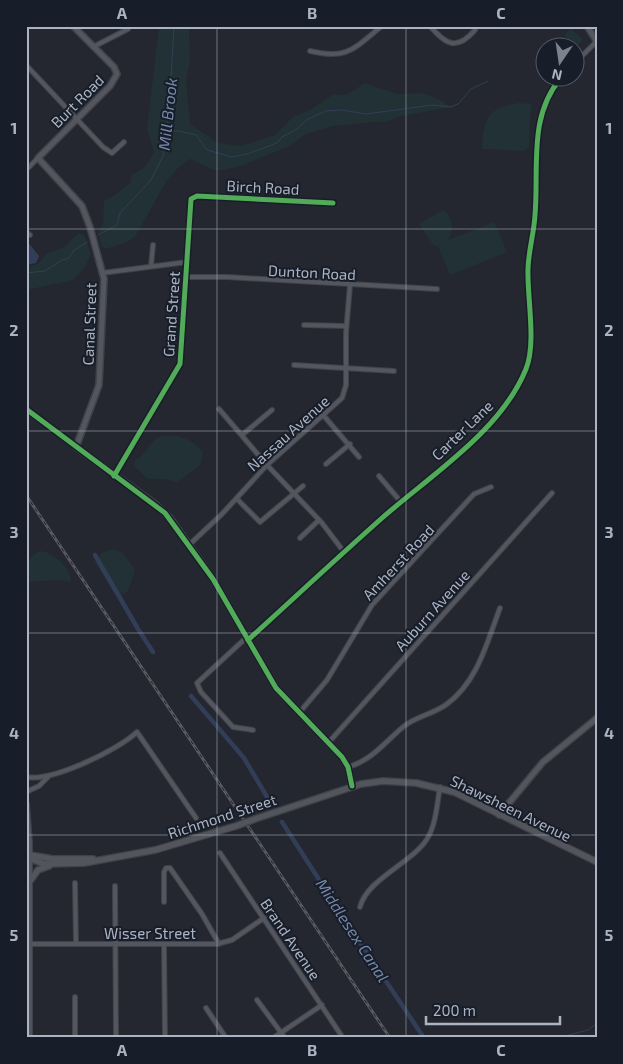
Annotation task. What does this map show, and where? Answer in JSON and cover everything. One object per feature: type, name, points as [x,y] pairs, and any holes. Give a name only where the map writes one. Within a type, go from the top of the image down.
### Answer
[{"type":"main road","name":"Shawsheen Avenue","points":[[352,786],[399,781],[440,787],[597,862]]},
{"type":"main road","name":"Richmond Street","points":[[29,855],[37,862],[55,865],[84,863],[97,859],[155,850],[236,826],[352,786]]},
{"type":"main road","points":[[26,804],[29,855],[29,1038]]},
{"type":"main road","name":"Richmond Street","points":[[29,855],[52,859],[97,859]]},
{"type":"main road","points":[[28,886],[33,875],[38,870],[55,865]]},
{"type":"street","name":"Burt Road","points":[[26,170],[116,78],[115,69],[73,26]]},
{"type":"street","points":[[310,51],[331,56],[341,55],[351,50],[382,26]]},
{"type":"street","points":[[430,26],[444,41],[453,44],[464,41],[475,30]]},
{"type":"street","points":[[586,52],[597,42],[587,26]]},
{"type":"street","points":[[94,47],[128,29]]},
{"type":"street","points":[[26,65],[76,119],[112,153],[124,142]]},
{"type":"street","name":"Carter Lane","points":[[253,730],[233,727],[201,692],[197,683],[491,423],[514,391],[526,370],[530,346],[528,267],[536,214],[539,125],[546,101],[554,88]]},
{"type":"street","name":"Canal Street","points":[[38,158],[82,206],[102,273],[104,292],[99,385],[76,447]]},
{"type":"street","name":"Birch Road","points":[[192,197],[333,203]]},
{"type":"street","name":"Grand Street","points":[[114,476],[179,366],[190,201],[192,197]]},
{"type":"street","points":[[151,266],[153,245]]},
{"type":"street","points":[[102,273],[187,262]]},
{"type":"street","name":"Dunton Road","points":[[186,277],[227,277],[437,289]]},
{"type":"street","name":"Nassau Avenue","points":[[190,544],[237,499],[267,465],[324,416],[344,394],[346,326],[350,285]]},
{"type":"street","points":[[304,325],[346,326]]},
{"type":"street","points":[[294,365],[394,371]]},
{"type":"street","points":[[26,409],[114,476],[160,508],[190,544],[271,681],[298,713],[342,757],[348,767],[352,786]]},
{"type":"street","points":[[219,409],[267,465],[319,520],[344,552]]},
{"type":"street","points":[[242,435],[272,410]]},
{"type":"street","points":[[324,416],[350,444],[358,457]]},
{"type":"street","points":[[326,464],[350,444]]},
{"type":"street","points":[[379,476],[401,502]]},
{"type":"street","points":[[237,499],[260,522],[303,486]]},
{"type":"street","name":"Amherst Road","points":[[298,713],[327,680],[372,605],[474,494],[491,487]]},
{"type":"street","name":"Auburn Avenue","points":[[329,742],[552,493]]},
{"type":"street","points":[[300,538],[319,520]]},
{"type":"street","points":[[348,767],[366,760],[411,721],[443,707],[452,700],[476,672],[500,608]]},
{"type":"street","points":[[499,815],[543,762],[597,718]]},
{"type":"street","points":[[26,792],[38,786],[48,777],[119,747],[137,732],[196,818]]},
{"type":"street","points":[[26,777],[48,777]]},
{"type":"street","points":[[360,907],[370,890],[426,841],[433,823],[440,787]]},
{"type":"street","name":"Brand Avenue","points":[[220,853],[343,1038]]},
{"type":"street","points":[[164,902],[164,875],[168,868],[174,870],[216,936],[219,944]]},
{"type":"street","points":[[75,883],[76,944]]},
{"type":"street","points":[[115,886],[116,1038]]},
{"type":"street","name":"Wisser Street","points":[[29,944],[219,944],[232,940],[264,918]]},
{"type":"street","points":[[164,944],[166,1038]]},
{"type":"street","points":[[74,997],[75,1038]]},
{"type":"street","points":[[257,1000],[284,1038]]},
{"type":"street","points":[[273,1038],[322,1005]]},
{"type":"street","points":[[206,1008],[226,1038]]},
{"type":"shaded area","points":[[159,26],[189,26],[190,62],[186,79],[190,124],[218,143],[241,146],[275,135],[294,116],[308,111],[334,94],[346,95],[365,83],[397,94],[421,93],[437,98],[451,107],[401,116],[387,121],[332,126],[306,134],[289,146],[241,166],[217,171],[190,159],[179,167],[167,180],[135,237],[125,243],[105,249],[101,245],[98,231],[103,225],[104,201],[130,184],[132,175],[145,167],[154,152],[147,129]]},
{"type":"shaded area","points":[[571,28],[581,38],[567,38],[564,35]]},
{"type":"shaded area","points":[[519,103],[531,104],[529,147],[524,151],[482,149],[484,130],[489,116],[500,108]]},
{"type":"shaded area","points":[[443,210],[447,213],[452,225],[448,240],[494,222],[507,252],[450,275],[438,246],[434,246],[419,224]]},
{"type":"shaded area","points":[[79,233],[85,237],[91,254],[85,267],[73,280],[26,290],[26,269],[39,263],[46,254],[64,247]]},
{"type":"shaded area","points":[[161,436],[185,438],[203,453],[200,465],[177,482],[164,479],[148,479],[135,467],[135,460],[143,455],[153,441]]},
{"type":"shaded area","points":[[113,549],[123,553],[135,570],[128,591],[122,594],[114,593],[95,562],[101,553]]},
{"type":"shaded area","points":[[46,552],[61,562],[68,572],[71,582],[57,580],[26,582],[28,563],[36,553]]},
{"type":"water","points":[[26,240],[39,256],[36,263],[26,265]]},
{"type":"waterway","name":"Mill Brook","points":[[98,235],[117,225],[120,213],[151,180],[163,156],[164,132],[169,116],[174,26]]},
{"type":"waterway","points":[[164,132],[178,131],[196,135],[207,150],[232,157],[247,154],[277,143],[282,137],[297,129],[308,119],[326,111],[341,110],[366,114],[432,105],[451,107],[458,104],[471,89],[488,81]]},
{"type":"waterway","name":"Mill Brook","points":[[26,273],[45,271],[62,260],[69,258],[74,250],[87,242]]},
{"type":"waterway","name":"Middlesex Canal","points":[[95,555],[153,652]]},
{"type":"waterway","name":"Middlesex Canal","points":[[191,696],[244,758],[270,802]]},
{"type":"waterway","name":"Middlesex Canal","points":[[282,822],[424,1038]]},
{"type":"waterway","points":[[557,1038],[588,1030],[597,1023]]},
{"type":"railway","points":[[26,495],[390,1038]]},
{"type":"cycle path","points":[[248,640],[382,518],[463,451],[500,412],[515,391],[526,369],[531,348],[528,268],[535,215],[537,143],[544,109],[554,88]]},
{"type":"cycle path","points":[[114,476],[180,364],[191,199],[197,196],[333,203]]},
{"type":"cycle path","points":[[26,409],[165,513],[213,579],[276,688],[342,757],[348,767],[352,786]]}]
